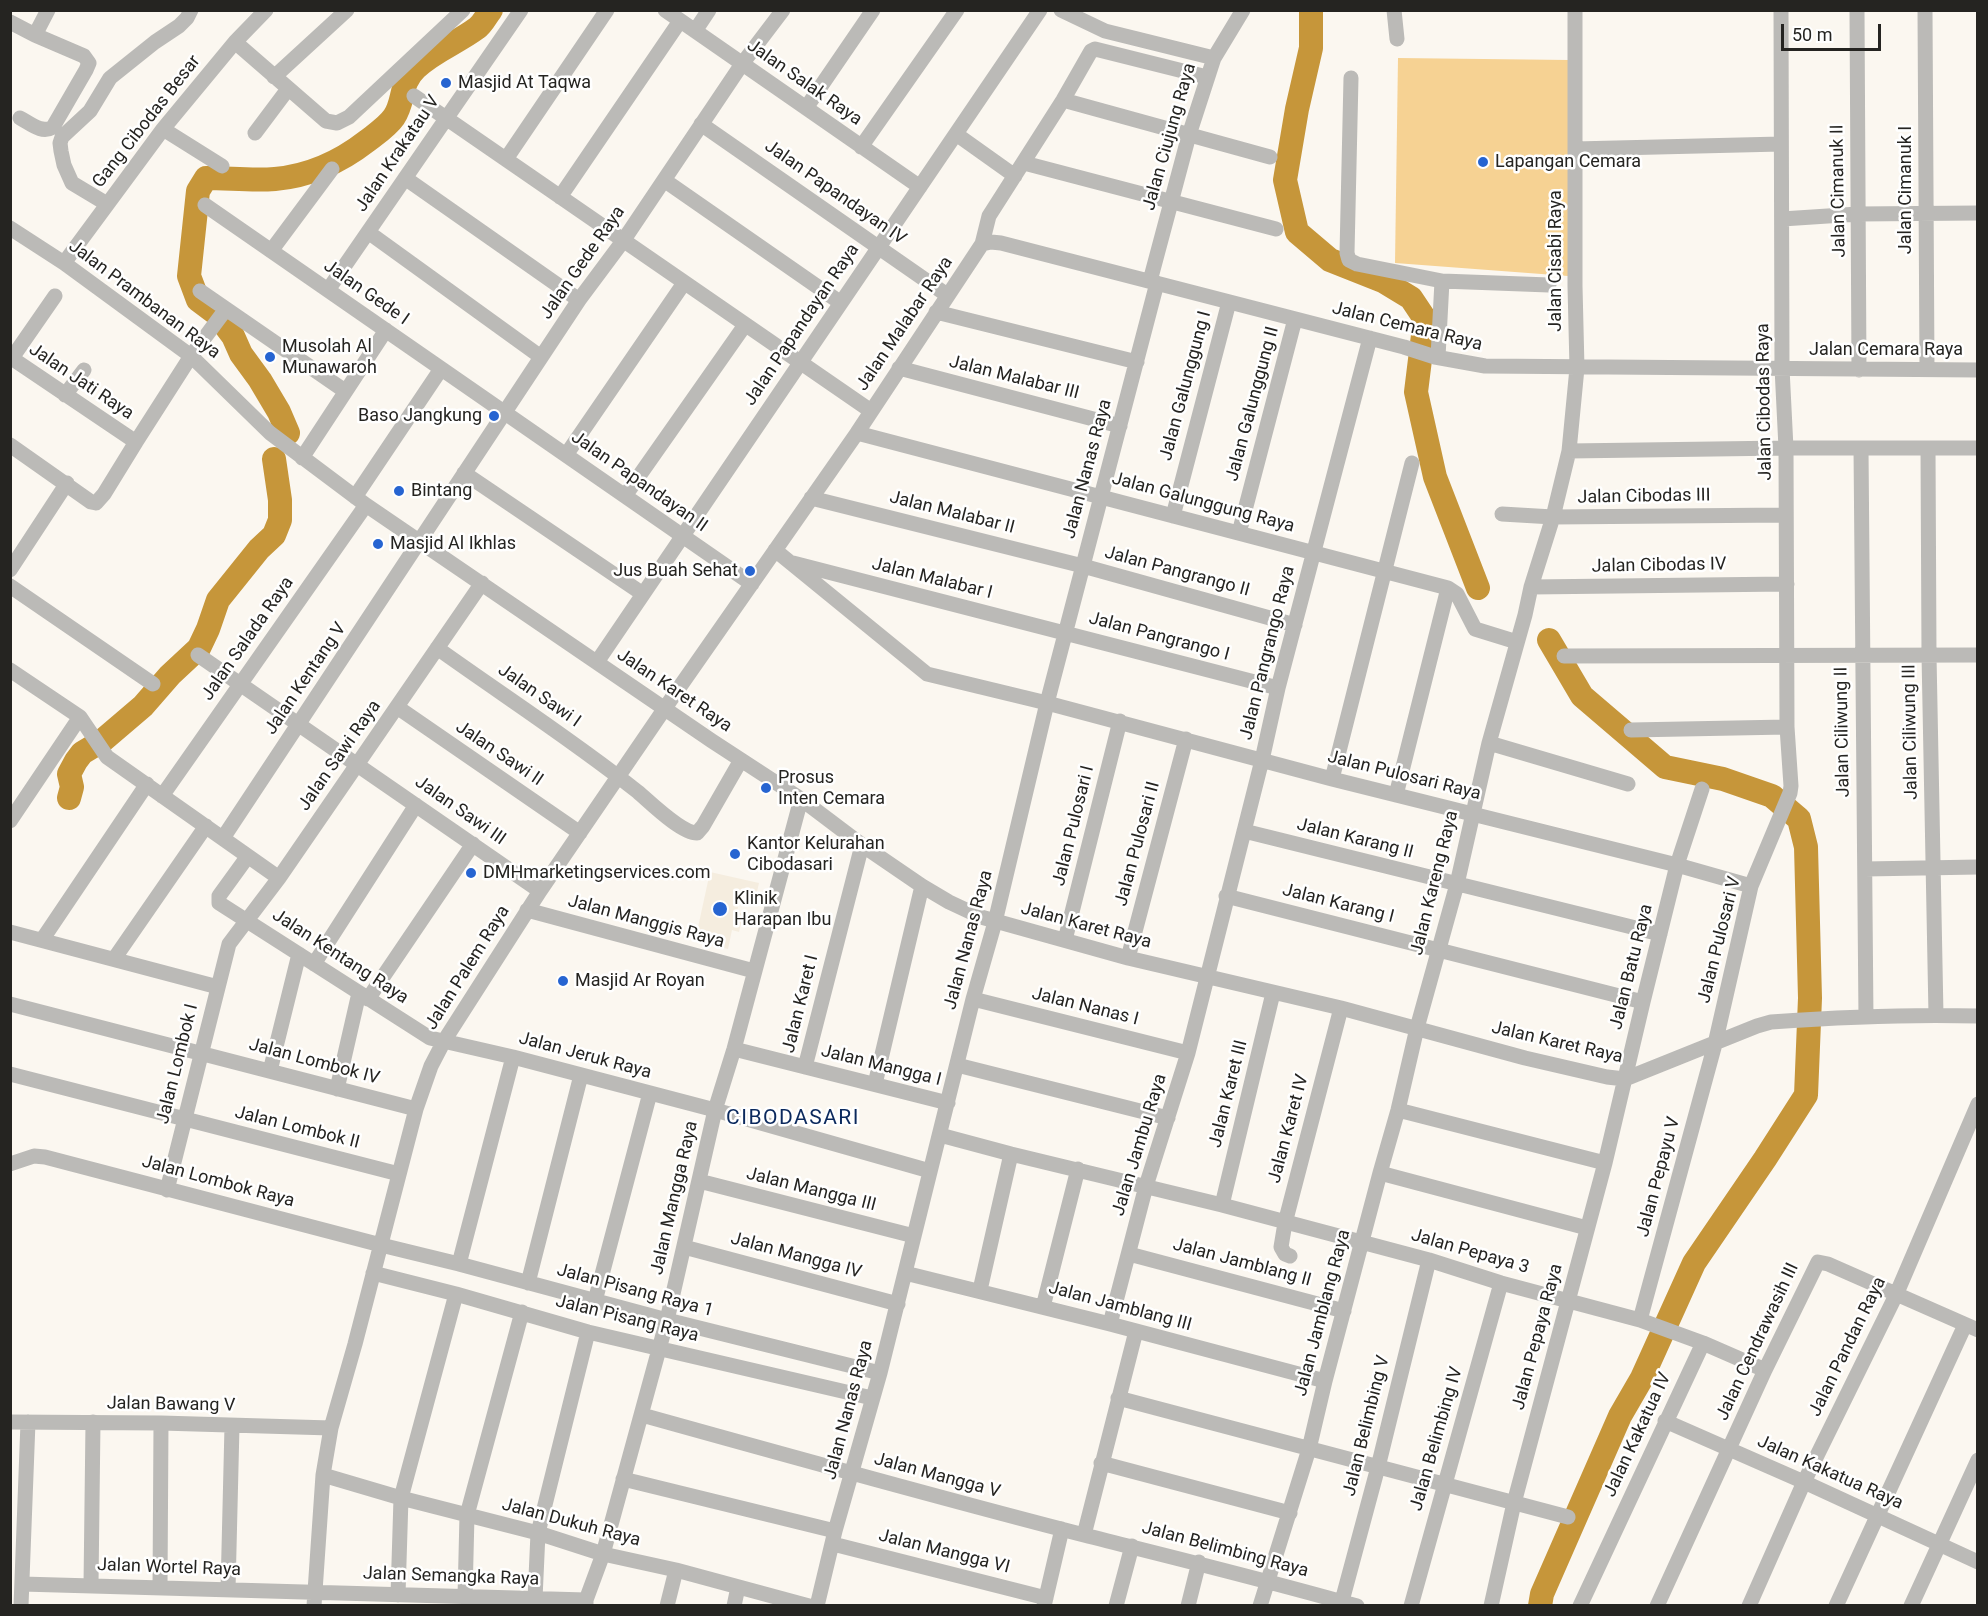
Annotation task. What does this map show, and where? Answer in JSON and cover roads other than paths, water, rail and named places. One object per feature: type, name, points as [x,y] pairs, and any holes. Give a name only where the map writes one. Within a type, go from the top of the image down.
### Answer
[{"type":"street","points":[[35,35],[48,10]]},
{"type":"street","points":[[107,204],[72,183],[60,151],[62,137],[90,111],[110,78],[178,26],[187,18],[190,10]]},
{"type":"street","name":"Gang Cibodas Besar","points":[[64,263],[163,129],[235,42],[267,10]]},
{"type":"street","points":[[274,77],[347,10]]},
{"type":"street","points":[[235,42],[326,121],[337,123],[349,117],[464,10]]},
{"type":"street","name":"Jalan Krakatau V","points":[[328,290],[521,10]]},
{"type":"street","points":[[506,159],[607,10]]},
{"type":"street","name":"Jalan Salak Raya","points":[[665,10],[920,187]]},
{"type":"street","points":[[695,31],[709,10]]},
{"type":"street","name":"Jalan Gede Raya","points":[[421,542],[579,300],[623,240],[742,64],[783,10]]},
{"type":"street","points":[[806,108],[873,10]]},
{"type":"street","points":[[861,147],[957,10]]},
{"type":"street","name":"Jalan Papandayan Raya","points":[[597,662],[1040,10]]},
{"type":"street","points":[[1061,10],[1105,31],[1214,58]]},
{"type":"street","name":"Jalan Ciujung Raya","points":[[1154,282],[1171,202],[1207,77],[1214,58],[1243,10]]},
{"type":"street","points":[[1394,10],[1397,39]]},
{"type":"street","name":"Jalan Cisabi Raya","points":[[1575,10],[1577,368]]},
{"type":"street","name":"Jalan Cibodas Raya","points":[[1781,10],[1782,368],[1786,448],[1787,727],[1790,793]]},
{"type":"street","name":"Jalan Cimanuk II","points":[[1857,10],[1859,370]]},
{"type":"street","name":"Jalan Cimanuk I","points":[[1925,10],[1927,369]]},
{"type":"street","points":[[560,197],[680,21]]},
{"type":"street","points":[[10,22],[84,56],[88,61],[86,70],[53,128],[42,130],[20,118]]},
{"type":"street","name":"Jalan Malabar Raya","points":[[665,708],[857,433],[982,244],[989,216],[1064,100],[1093,49],[1207,77]]},
{"type":"street","points":[[1351,78],[1348,258],[1357,264],[1442,280],[1549,285]]},
{"type":"street","points":[[255,133],[288,89]]},
{"type":"street","points":[[414,96],[871,411]]},
{"type":"street","points":[[1064,100],[1270,157]]},
{"type":"street","name":"Jalan Papandayan IV","points":[[702,124],[947,295]]},
{"type":"street","points":[[163,129],[222,166]]},
{"type":"street","points":[[956,134],[1020,169],[1171,202],[1276,230]]},
{"type":"street","points":[[1575,149],[1782,144]]},
{"type":"street","points":[[271,251],[332,169]]},
{"type":"street","points":[[405,178],[579,300]]},
{"type":"street","points":[[664,180],[841,303]]},
{"type":"street","name":"Jalan Gede I","points":[[205,205],[504,412]]},
{"type":"street","points":[[1782,219],[1858,214],[1977,213]]},
{"type":"street","name":"Jalan Prambanan Raya","points":[[10,228],[64,263],[191,356],[270,433],[298,454]]},
{"type":"street","points":[[368,232],[541,357]]},
{"type":"street","name":"Jalan Cemara Raya","points":[[982,244],[996,242],[1436,357],[1485,366],[1977,370]]},
{"type":"street","points":[[1436,357],[1442,280]]},
{"type":"street","name":"Jalan Nanas Raya","points":[[817,1605],[898,1304],[973,999],[996,922],[1047,703],[1137,362],[1154,282]]},
{"type":"street","points":[[566,455],[684,283]]},
{"type":"street","points":[[200,291],[345,390]]},
{"type":"street","points":[[11,358],[55,296]]},
{"type":"street","name":"Jalan Galunggung I","points":[[1173,516],[1229,302]]},
{"type":"street","name":"Jalan Jati Raya","points":[[11,358],[136,442],[191,356],[226,309]]},
{"type":"street","points":[[936,312],[1137,362]]},
{"type":"street","name":"Jalan Galunggung II","points":[[1239,533],[1296,319]]},
{"type":"street","points":[[625,496],[745,325]]},
{"type":"street","points":[[298,454],[386,330]]},
{"type":"street","name":"Jalan Pangrango Raya","points":[[1206,977],[1262,760],[1278,688],[1370,338]]},
{"type":"street","name":"Jalan Malabar III","points":[[899,368],[1120,426]]},
{"type":"street","points":[[1531,587],[1553,518],[1569,451],[1577,368]]},
{"type":"street","name":"Jalan Salada Raya","points":[[162,796],[241,683],[361,501],[441,369]]},
{"type":"street","points":[[65,395],[84,370]]},
{"type":"street","name":"Jalan Papandayan II","points":[[504,412],[752,584]]},
{"type":"street","name":"Jalan Galunggung Raya","points":[[857,433],[1448,588]]},
{"type":"street","points":[[12,448],[67,483],[91,502],[96,503],[136,442]]},
{"type":"street","name":"Jalan Ciliwung II","points":[[1860,448],[1866,1017]]},
{"type":"street","name":"Jalan Ciliwung III","points":[[1928,448],[1929,655],[1936,1015]]},
{"type":"street","points":[[1569,451],[1977,448]]},
{"type":"street","name":"Jalan Karet Raya","points":[[298,454],[361,501],[801,799],[922,886],[949,902],[996,922],[1128,958],[1341,1008],[1525,1058],[1625,1079],[1771,1022],[1825,1018],[1977,1016]]},
{"type":"street","points":[[1332,779],[1412,463]]},
{"type":"street","points":[[464,473],[643,594]]},
{"type":"street","points":[[10,570],[67,483]]},
{"type":"street","name":"Jalan Malabar II","points":[[811,498],[1083,566]]},
{"type":"street","name":"Jalan Cibodas III","points":[[1502,514],[1553,518],[1786,515]]},
{"type":"street","name":"Jalan Kentang V","points":[[224,838],[421,542]]},
{"type":"street","name":"Jalan Pulosari Raya","points":[[775,550],[927,674],[1186,738],[1332,779],[1677,865],[1751,886]]},
{"type":"street","name":"Jalan Malabar I","points":[[789,562],[1065,633]]},
{"type":"street","name":"Jalan Pangrango II","points":[[1083,566],[1295,625]]},
{"type":"street","name":"Jalan Sawi Raya","points":[[228,949],[232,940],[279,878],[482,584]]},
{"type":"street","name":"Jalan Cibodas IV","points":[[1531,587],[1787,584]]},
{"type":"street","points":[[10,586],[153,684]]},
{"type":"street","name":"Jalan Kareng Raya","points":[[1418,1028],[1457,884],[1515,641],[1527,607],[1531,587]]},
{"type":"street","points":[[1396,795],[1448,588],[1457,594],[1475,628],[1515,641]]},
{"type":"street","name":"Jalan Pangrango I","points":[[1065,633],[1278,688]]},
{"type":"street","name":"Jalan Sawi I","points":[[437,648],[618,777],[676,823],[695,834],[704,826],[741,760]]},
{"type":"street","name":"Jalan Sawi III","points":[[198,655],[540,891]]},
{"type":"street","points":[[1564,656],[1977,655]]},
{"type":"street","points":[[13,678],[83,722],[106,757],[279,878]]},
{"type":"street","name":"Jalan Sawi II","points":[[397,707],[580,832]]},
{"type":"street","name":"Jalan Palem Raya","points":[[314,1599],[323,1474],[331,1428],[416,1109],[431,1066],[444,1041],[527,910],[665,708]]},
{"type":"street","points":[[10,821],[83,722]]},
{"type":"street","name":"Jalan Pulosari I","points":[[1065,940],[1120,722]]},
{"type":"street","points":[[1631,730],[1787,727]]},
{"type":"street","name":"Jalan Pulosari II","points":[[1128,958],[1186,738]]},
{"type":"street","points":[[1489,743],[1628,784]]},
{"type":"street","points":[[42,940],[147,784]]},
{"type":"street","name":"Jalan Batu Raya","points":[[1625,1079],[1677,865],[1702,789]]},
{"type":"street","name":"Jalan Pulosari V","points":[[1715,1044],[1751,886],[1790,793]]},
{"type":"street","name":"Jalan Mangga Raya","points":[[586,1603],[603,1554],[642,1415],[715,1110],[734,1049],[801,799]]},
{"type":"street","points":[[314,963],[416,805]]},
{"type":"street","points":[[114,959],[206,826]]},
{"type":"street","name":"Jalan Karang II","points":[[1244,831],[1660,934]]},
{"type":"street","points":[[337,1089],[364,996],[473,844]]},
{"type":"street","name":"Jalan Karet I","points":[[805,1068],[862,845]]},
{"type":"street","name":"Jalan Kentang Raya","points":[[248,856],[219,896],[218,900],[222,904],[423,1035],[444,1041]]},
{"type":"street","points":[[1865,869],[1977,867]]},
{"type":"street","points":[[875,1084],[922,886]]},
{"type":"street","name":"Jalan Karang I","points":[[1226,896],[1643,1002]]},
{"type":"street","name":"Jalan Manggis Raya","points":[[527,910],[754,971]]},
{"type":"street","points":[[10,932],[218,987]]},
{"type":"street","name":"Jalan Lombok I","points":[[167,1190],[228,949]]},
{"type":"street","points":[[270,1071],[299,954]]},
{"type":"street","name":"Jalan Jambu Raya","points":[[1110,1324],[1146,1186],[1188,1053],[1206,977]]},
{"type":"street","name":"Jalan Karet III","points":[[1222,1205],[1273,993]]},
{"type":"street","name":"Jalan Nanas I","points":[[973,999],[1188,1053]]},
{"type":"street","name":"Jalan Lombok IV","points":[[10,1004],[416,1109]]},
{"type":"street","name":"Jalan Karet IV","points":[[1290,1256],[1285,1254],[1281,1247],[1285,1223],[1341,1008]]},
{"type":"street","name":"Jalan Jamblang Raya","points":[[1260,1605],[1309,1449],[1418,1028]]},
{"type":"street","name":"Jalan Jeruk Raya","points":[[444,1041],[715,1110],[930,1171]]},
{"type":"street","name":"Jalan Pepayu V","points":[[1640,1320],[1715,1044]]},
{"type":"street","name":"Jalan Mangga I","points":[[734,1049],[948,1103]]},
{"type":"street","points":[[459,1264],[513,1057]]},
{"type":"street","points":[[957,1065],[1168,1118]]},
{"type":"street","name":"Jalan Lombok II","points":[[10,1074],[399,1174]]},
{"type":"street","points":[[528,1283],[581,1075]]},
{"type":"street","name":"Jalan Pepaya Raya","points":[[1491,1605],[1514,1503],[1605,1163],[1625,1079]]},
{"type":"street","points":[[595,1301],[650,1093]]},
{"type":"street","name":"Jalan Pandan Raya","points":[[1749,1605],[1804,1482],[1896,1295],[1977,1104]]},
{"type":"street","points":[[1398,1110],[1605,1163]]},
{"type":"street","name":"Jalan Pepaya 3","points":[[940,1135],[1363,1242],[1655,1324],[1703,1343]]},
{"type":"street","points":[[980,1290],[1011,1154]]},
{"type":"street","name":"Jalan Lombok Raya","points":[[10,1164],[28,1158],[45,1157],[167,1190],[376,1261]]},
{"type":"street","points":[[1043,1307],[1078,1170]]},
{"type":"street","points":[[1380,1173],[1587,1228]]},
{"type":"street","name":"Jalan Mangga III","points":[[699,1181],[914,1236]]},
{"type":"street","name":"Jalan Mangga IV","points":[[684,1247],[898,1304]]},
{"type":"street","name":"Jalan Jamblang II","points":[[1129,1254],[1344,1311]]},
{"type":"street","name":"Jalan Belimbing V","points":[[1349,1603],[1378,1467],[1429,1260]]},
{"type":"street","name":"Jalan Pisang Raya 1","points":[[376,1261],[459,1264],[595,1301],[663,1334],[880,1373]]},
{"type":"street","name":"Jalan Pisang Raya","points":[[376,1261],[456,1294],[588,1332],[663,1334],[872,1398]]},
{"type":"street","name":"Jalan Cendrawasih III","points":[[1657,1605],[1765,1370],[1818,1262],[1828,1264],[1896,1295]]},
{"type":"street","name":"Jalan Jamblang III","points":[[905,1273],[980,1290],[1325,1381]]},
{"type":"street","name":"Jalan Belimbing IV","points":[[1412,1605],[1501,1282]]},
{"type":"street","points":[[398,1595],[401,1498],[456,1294]]},
{"type":"street","points":[[1836,1605],[1877,1515],[1971,1327],[1896,1295]]},
{"type":"street","points":[[465,1597],[466,1515],[522,1312]]},
{"type":"street","points":[[1084,1535],[1136,1331]]},
{"type":"street","points":[[535,1599],[538,1533],[588,1332]]},
{"type":"street","points":[[1703,1343],[1765,1370]]},
{"type":"street","name":"Jalan Kakatua IV","points":[[1580,1605],[1703,1343]]},
{"type":"street","points":[[1118,1398],[1568,1517]]},
{"type":"street","name":"Jalan Mangga V","points":[[642,1415],[852,1474],[1084,1535]]},
{"type":"street","name":"Jalan Kakatua Raya","points":[[1665,1421],[1977,1562]]},
{"type":"street","name":"Jalan Bawang V","points":[[10,1422],[161,1423],[331,1428]]},
{"type":"street","points":[[21,1605],[17,1489],[28,1422]]},
{"type":"street","points":[[91,1585],[93,1422]]},
{"type":"street","points":[[160,1588],[161,1423]]},
{"type":"street","points":[[228,1590],[232,1426]]},
{"type":"street","points":[[1911,1605],[1977,1460]]},
{"type":"street","points":[[1101,1463],[1290,1513]]},
{"type":"street","name":"Jalan Dukuh Raya","points":[[323,1474],[401,1498],[538,1533],[603,1554],[676,1570],[809,1605]]},
{"type":"street","name":"Jalan Mangga VI","points":[[623,1479],[834,1538],[1045,1602]]},
{"type":"street","points":[[1045,1602],[1062,1528]]},
{"type":"street","name":"Jalan Belimbing Raya","points":[[1084,1535],[1198,1562],[1349,1603]]},
{"type":"street","points":[[1116,1605],[1132,1546]]},
{"type":"street","points":[[1188,1605],[1198,1562]]},
{"type":"street","points":[[667,1605],[676,1570]]},
{"type":"street","name":"Jalan Wortel Raya","points":[[22,1584],[228,1590],[314,1599]]},
{"type":"street","points":[[734,1605],[738,1587]]},
{"type":"street","name":"Jalan Semangka Raya","points":[[314,1599],[398,1595],[535,1599],[586,1603]]},
{"type":"waterway","points":[[214,312],[198,300],[189,276],[198,191],[206,178],[258,180],[300,175],[324,167],[357,149],[391,121],[400,105],[404,86],[416,68],[477,28],[491,10]]},
{"type":"waterway","points":[[1311,10],[1311,48],[1297,109],[1285,180],[1297,232],[1330,260],[1383,281],[1411,298],[1425,319],[1416,392],[1435,477],[1478,588]]},
{"type":"waterway","points":[[221,320],[279,412],[288,433]]},
{"type":"waterway","points":[[69,798],[72,787],[69,774],[82,753],[102,741],[143,706],[170,675],[199,648],[218,600],[259,549],[274,535],[280,520],[280,500],[274,459]]},
{"type":"waterway","points":[[1540,1606],[1542,1594],[1620,1416],[1642,1378],[1694,1263],[1806,1095],[1810,998],[1806,847],[1799,819],[1772,796],[1723,779],[1665,767],[1582,696],[1549,640]]},
{"type":"place","name":"Masjid At Taqwa","points":[[446,83]]},
{"type":"place","name":"Lapangan Cemara","points":[[1483,162]]},
{"type":"place","name":"Musolah Al Munawaroh","points":[[270,357]]},
{"type":"place","name":"Baso Jangkung","points":[[494,416]]},
{"type":"place","name":"Bintang","points":[[399,491]]},
{"type":"place","name":"Masjid Al Ikhlas","points":[[378,544]]},
{"type":"place","name":"Jus Buah Sehat","points":[[750,571]]},
{"type":"place","name":"Prosus Inten Cemara","points":[[766,788]]},
{"type":"place","name":"Kantor Kelurahan Cibodasari","points":[[735,854]]},
{"type":"place","name":"DMHmarketingservices.com","points":[[471,873]]},
{"type":"place","name":"Klinik Harapan Ibu","points":[[720,909]]},
{"type":"place","name":"Masjid Ar Royan","points":[[563,981]]},
{"type":"district","name":"CIBODASARI","points":[[793,1119]]}]
